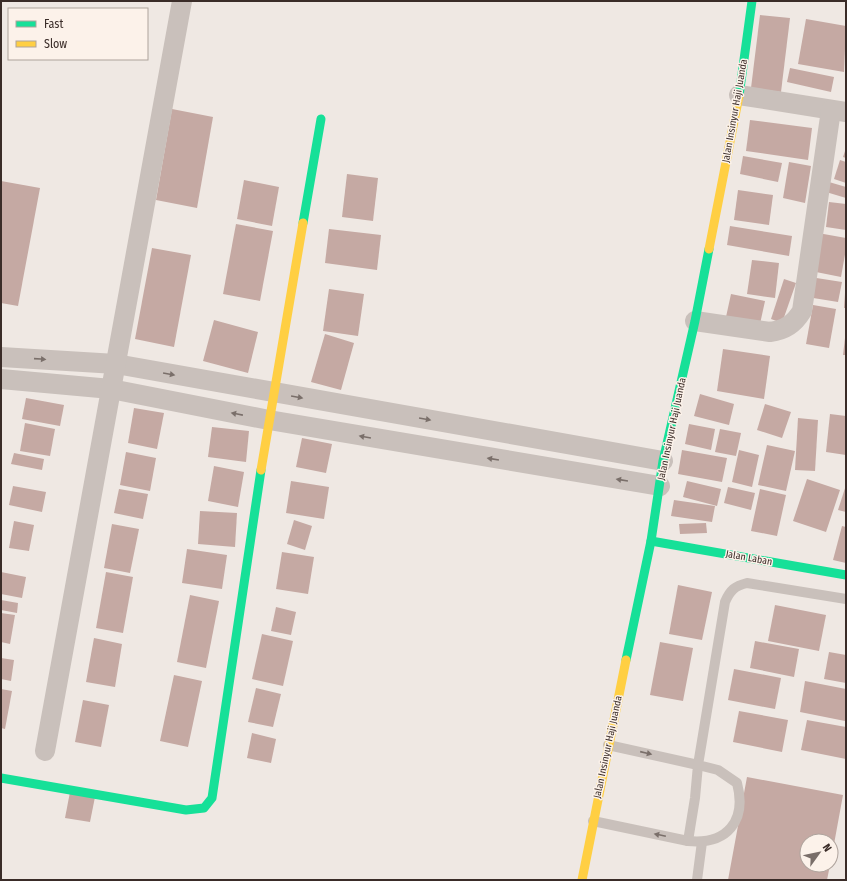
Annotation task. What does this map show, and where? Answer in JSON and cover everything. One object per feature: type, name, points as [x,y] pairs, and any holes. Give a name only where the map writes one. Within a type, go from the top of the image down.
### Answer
[{"type":"street","points":[[45,751],[182,1]]},
{"type":"street","name":"Jalan Insinyur Haji Juanda","points":[[582,880],[608,745],[651,541],[663,461],[695,321],[739,96],[752,1]]},
{"type":"street","points":[[695,321],[770,332],[782,330],[796,320],[802,311],[838,111],[739,96]]},
{"type":"street","points":[[1,778],[186,810],[204,808],[209,804],[212,798],[269,420],[320,119]]},
{"type":"street","points":[[1,357],[116,364],[663,461]]},
{"type":"street","points":[[1,379],[111,389],[269,420],[444,451],[660,486]]},
{"type":"street","points":[[444,451],[449,423]]},
{"type":"street","name":"Jalan Laban","points":[[651,541],[846,575]]},
{"type":"lane","points":[[688,841],[695,798],[698,765],[725,602],[729,593],[737,587],[748,584],[846,599]]},
{"type":"lane","points":[[593,821],[688,841],[702,842],[724,835],[732,828],[737,819],[740,796],[737,783],[728,775],[718,770],[698,765],[608,745]]},
{"type":"lane","points":[[697,880],[702,842]]},
{"type":"building","points":[[760,15],[790,18],[781,92],[751,88]]},
{"type":"building","points":[[806,19],[846,26],[844,72],[798,64]]},
{"type":"building","points":[[790,68],[834,77],[831,92],[787,82]]},
{"type":"building","points":[[172,109],[213,117],[197,208],[156,200]]},
{"type":"building","points":[[750,120],[812,128],[808,160],[746,151]]},
{"type":"building","points":[[846,148],[846,158],[843,157]]},
{"type":"building","points":[[743,156],[782,163],[778,182],[740,174]]},
{"type":"building","points":[[840,160],[846,162],[846,183],[834,179]]},
{"type":"building","points":[[789,162],[811,166],[805,203],[783,198]]},
{"type":"building","points":[[347,174],[378,178],[373,221],[342,217]]},
{"type":"building","points":[[244,180],[279,187],[272,226],[237,219]]},
{"type":"building","points":[[1,181],[40,188],[18,306],[1,303]]},
{"type":"building","points":[[829,182],[846,187],[846,198],[826,192]]},
{"type":"building","points":[[738,190],[773,195],[769,225],[734,220]]},
{"type":"building","points":[[829,202],[846,204],[846,230],[826,227]]},
{"type":"building","points":[[236,224],[273,231],[260,301],[223,294]]},
{"type":"building","points":[[730,226],[792,236],[789,256],[727,245]]},
{"type":"building","points":[[329,229],[381,235],[377,270],[325,263]]},
{"type":"building","points":[[818,233],[846,238],[846,249],[841,277],[811,271]]},
{"type":"building","points":[[152,248],[191,255],[174,347],[135,339]]},
{"type":"building","points":[[752,260],[779,263],[775,298],[747,294]]},
{"type":"building","points":[[810,277],[842,282],[838,302],[807,297]]},
{"type":"building","points":[[784,279],[796,283],[782,323],[771,319]]},
{"type":"building","points":[[329,289],[364,294],[358,336],[323,331]]},
{"type":"building","points":[[845,293],[846,308],[844,308]]},
{"type":"building","points":[[731,294],[765,301],[760,324],[726,317]]},
{"type":"building","points":[[813,305],[836,309],[829,348],[806,344]]},
{"type":"building","points":[[214,320],[258,332],[248,373],[203,361]]},
{"type":"building","points":[[325,334],[354,343],[341,390],[311,382]]},
{"type":"building","points":[[845,338],[846,355],[843,355]]},
{"type":"building","points":[[723,349],[770,356],[764,399],[717,391]]},
{"type":"building","points":[[700,394],[734,404],[729,425],[694,416]]},
{"type":"building","points":[[26,398],[64,405],[60,426],[22,419]]},
{"type":"building","points":[[765,404],[791,412],[782,438],[757,430]]},
{"type":"building","points":[[134,408],[164,413],[157,449],[128,443]]},
{"type":"building","points":[[830,414],[846,416],[846,455],[826,452]]},
{"type":"building","points":[[798,418],[818,420],[815,471],[795,470]]},
{"type":"building","points":[[25,423],[55,429],[50,456],[20,451]]},
{"type":"building","points":[[689,424],[715,429],[711,450],[685,444]]},
{"type":"building","points":[[212,427],[249,431],[246,462],[208,457]]},
{"type":"building","points":[[720,429],[741,433],[736,456],[715,452]]},
{"type":"building","points":[[302,438],[332,444],[326,473],[296,467]]},
{"type":"building","points":[[767,445],[795,451],[786,491],[758,485]]},
{"type":"building","points":[[682,450],[727,458],[722,482],[678,474]]},
{"type":"building","points":[[739,450],[759,455],[752,487],[732,482]]},
{"type":"building","points":[[126,452],[156,458],[150,491],[120,485]]},
{"type":"building","points":[[14,453],[44,459],[42,470],[11,464]]},
{"type":"building","points":[[214,466],[244,472],[238,507],[208,501]]},
{"type":"building","points":[[807,479],[840,490],[826,532],[793,521]]},
{"type":"building","points":[[291,481],[329,487],[324,519],[286,513]]},
{"type":"building","points":[[687,481],[721,489],[717,506],[683,497]]},
{"type":"building","points":[[846,485],[846,512],[838,510]]},
{"type":"building","points":[[13,486],[46,492],[42,512],[9,505]]},
{"type":"building","points":[[728,487],[755,493],[751,510],[724,503]]},
{"type":"building","points":[[119,489],[148,494],[143,519],[114,513]]},
{"type":"building","points":[[760,489],[786,495],[777,536],[751,531]]},
{"type":"building","points":[[674,500],[715,506],[712,522],[671,516]]},
{"type":"building","points":[[200,511],[237,513],[235,547],[198,544]]},
{"type":"building","points":[[294,520],[312,526],[305,550],[287,544]]},
{"type":"building","points":[[14,521],[34,525],[29,551],[9,548]]},
{"type":"building","points":[[706,523],[707,533],[680,534],[679,524]]},
{"type":"building","points":[[112,524],[139,529],[130,573],[104,568]]},
{"type":"building","points":[[842,526],[846,527],[846,563],[833,560]]},
{"type":"building","points":[[187,549],[227,555],[222,589],[182,583]]},
{"type":"building","points":[[282,552],[314,557],[308,594],[276,589]]},
{"type":"building","points":[[1,572],[26,577],[22,598],[1,594]]},
{"type":"building","points":[[106,572],[133,577],[123,633],[96,628]]},
{"type":"building","points":[[678,585],[712,592],[702,640],[669,634]]},
{"type":"building","points":[[190,595],[219,601],[206,668],[177,662]]},
{"type":"building","points":[[1,600],[18,603],[17,613],[1,610]]},
{"type":"building","points":[[775,605],[826,615],[819,651],[768,641]]},
{"type":"building","points":[[276,607],[296,612],[291,635],[271,631]]},
{"type":"building","points":[[1,613],[15,615],[10,644],[1,642]]},
{"type":"building","points":[[262,634],[293,641],[283,686],[252,679]]},
{"type":"building","points":[[94,638],[122,644],[115,687],[86,682]]},
{"type":"building","points":[[755,641],[799,649],[794,677],[750,668]]},
{"type":"building","points":[[660,642],[693,648],[683,701],[650,695]]},
{"type":"building","points":[[829,652],[846,655],[846,683],[824,679]]},
{"type":"building","points":[[1,658],[14,660],[11,681],[1,679]]},
{"type":"building","points":[[734,669],[781,678],[775,709],[728,700]]},
{"type":"building","points":[[174,675],[202,681],[188,747],[160,741]]},
{"type":"building","points":[[805,681],[846,689],[845,721],[800,712]]},
{"type":"building","points":[[256,688],[281,694],[273,727],[248,722]]},
{"type":"building","points":[[1,689],[12,691],[5,729],[1,728]]},
{"type":"building","points":[[83,700],[109,705],[101,747],[75,742]]},
{"type":"building","points":[[739,711],[788,720],[782,752],[733,742]]},
{"type":"building","points":[[807,720],[846,727],[846,759],[801,750]]},
{"type":"building","points":[[252,733],[276,739],[271,763],[247,758]]},
{"type":"building","points":[[747,777],[843,795],[836,833],[799,833],[799,873],[828,873],[827,880],[728,880]]},
{"type":"building","points":[[70,792],[95,797],[90,822],[65,818]]},
{"type":"traffic: fast","points":[[739,96],[752,1]]},
{"type":"traffic: fast","points":[[303,223],[321,119]]},
{"type":"traffic: fast","points":[[626,660],[651,541],[663,461],[695,321],[709,249]]},
{"type":"traffic: fast","points":[[1,778],[186,810],[204,808],[212,798],[261,470]]},
{"type":"traffic: fast","points":[[651,541],[846,575]]},
{"type":"traffic: slow","points":[[709,249],[739,96]]},
{"type":"traffic: slow","points":[[261,470],[303,223]]},
{"type":"traffic: slow","points":[[582,880],[626,660]]}]
